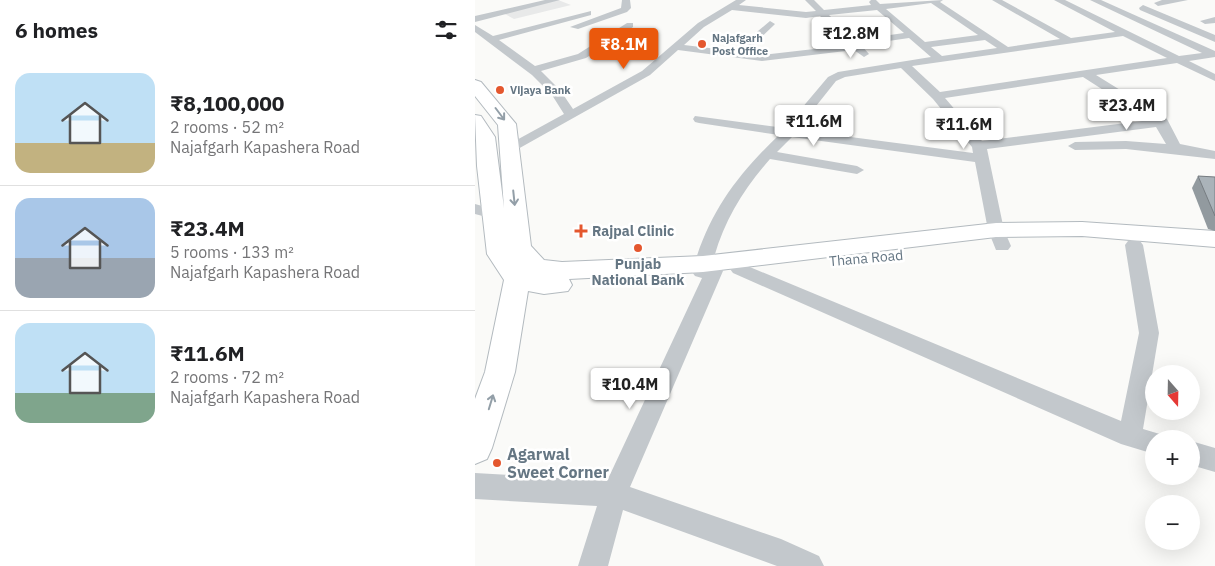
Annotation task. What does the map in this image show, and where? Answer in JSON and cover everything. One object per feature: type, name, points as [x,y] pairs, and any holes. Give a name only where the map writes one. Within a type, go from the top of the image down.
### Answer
[{"type":"main road","points":[[475,85],[507,124],[519,248],[527,273],[500,372],[475,448]]},
{"type":"main road","points":[[477,126],[486,137],[481,169],[485,212],[499,254],[527,273]]},
{"type":"main road","points":[[706,269],[1082,229],[1215,239]]},
{"type":"main road","name":"Thana Road","points":[[527,273],[554,285],[706,269],[739,269],[999,238],[1215,250]]},
{"type":"street","points":[[475,19],[556,0]]},
{"type":"street","points":[[509,150],[646,73],[701,25],[742,0]]},
{"type":"street","points":[[809,0],[877,68]]},
{"type":"street","points":[[870,0],[939,59]]},
{"type":"street","points":[[729,7],[795,14],[823,14],[939,0]]},
{"type":"street","points":[[996,0],[1082,47]]},
{"type":"street","points":[[1058,0],[1215,78]]},
{"type":"street","points":[[1094,0],[1214,54]]},
{"type":"street","points":[[1154,1],[1184,0]]},
{"type":"street","points":[[564,30],[600,20],[624,10],[627,8],[629,1]]},
{"type":"street","points":[[933,1],[1005,49]]},
{"type":"street","points":[[1154,1],[1182,12]]},
{"type":"street","points":[[1131,4],[1215,39]]},
{"type":"street","points":[[518,21],[576,8],[600,20]]},
{"type":"street","points":[[484,31],[588,13]]},
{"type":"street","points":[[1206,20],[1215,25]]},
{"type":"street","points":[[736,55],[770,24]]},
{"type":"street","points":[[533,70],[582,56],[630,25]]},
{"type":"street","points":[[484,31],[533,70],[566,104],[571,116]]},
{"type":"street","points":[[1173,36],[1198,32]]},
{"type":"street","points":[[593,566],[614,494],[706,269],[707,245],[728,203],[741,183],[787,134],[832,79],[842,74],[877,68],[1126,33]]},
{"type":"street","points":[[678,47],[771,58],[912,35]]},
{"type":"street","points":[[923,45],[987,37]]},
{"type":"street","points":[[937,96],[1214,54]]},
{"type":"street","points":[[903,64],[937,96],[979,152],[999,238]]},
{"type":"street","points":[[1086,74],[1162,122],[1171,144],[1178,149]]},
{"type":"street","points":[[699,118],[787,134],[899,149],[979,152],[1162,122]]},
{"type":"street","points":[[1075,146],[1126,145],[1178,149],[1215,155]]},
{"type":"street","points":[[767,154],[857,170]]},
{"type":"street","points":[[1130,436],[1149,332],[1134,245]]},
{"type":"street","points":[[739,269],[1130,436],[1145,440]]},
{"type":"street","points":[[1200,456],[1215,460]]},
{"type":"street","points":[[475,486],[614,494],[781,552],[809,566]]},
{"type":"shaded area","points":[[558,0],[571,5],[514,19],[503,13]]},
{"type":"building","points":[[1198,176],[1215,177],[1215,216]]},
{"type":"place","name":"Najafgarh Post Office","points":[[702,44]]},
{"type":"place","name":"Vijaya Bank","points":[[500,90]]},
{"type":"place","name":"Rajpal Clinic","points":[[581,231]]},
{"type":"place","name":"Punjab National Bank","points":[[638,248]]},
{"type":"place","name":"Agarwal Sweet Corner","points":[[497,463]]}]
